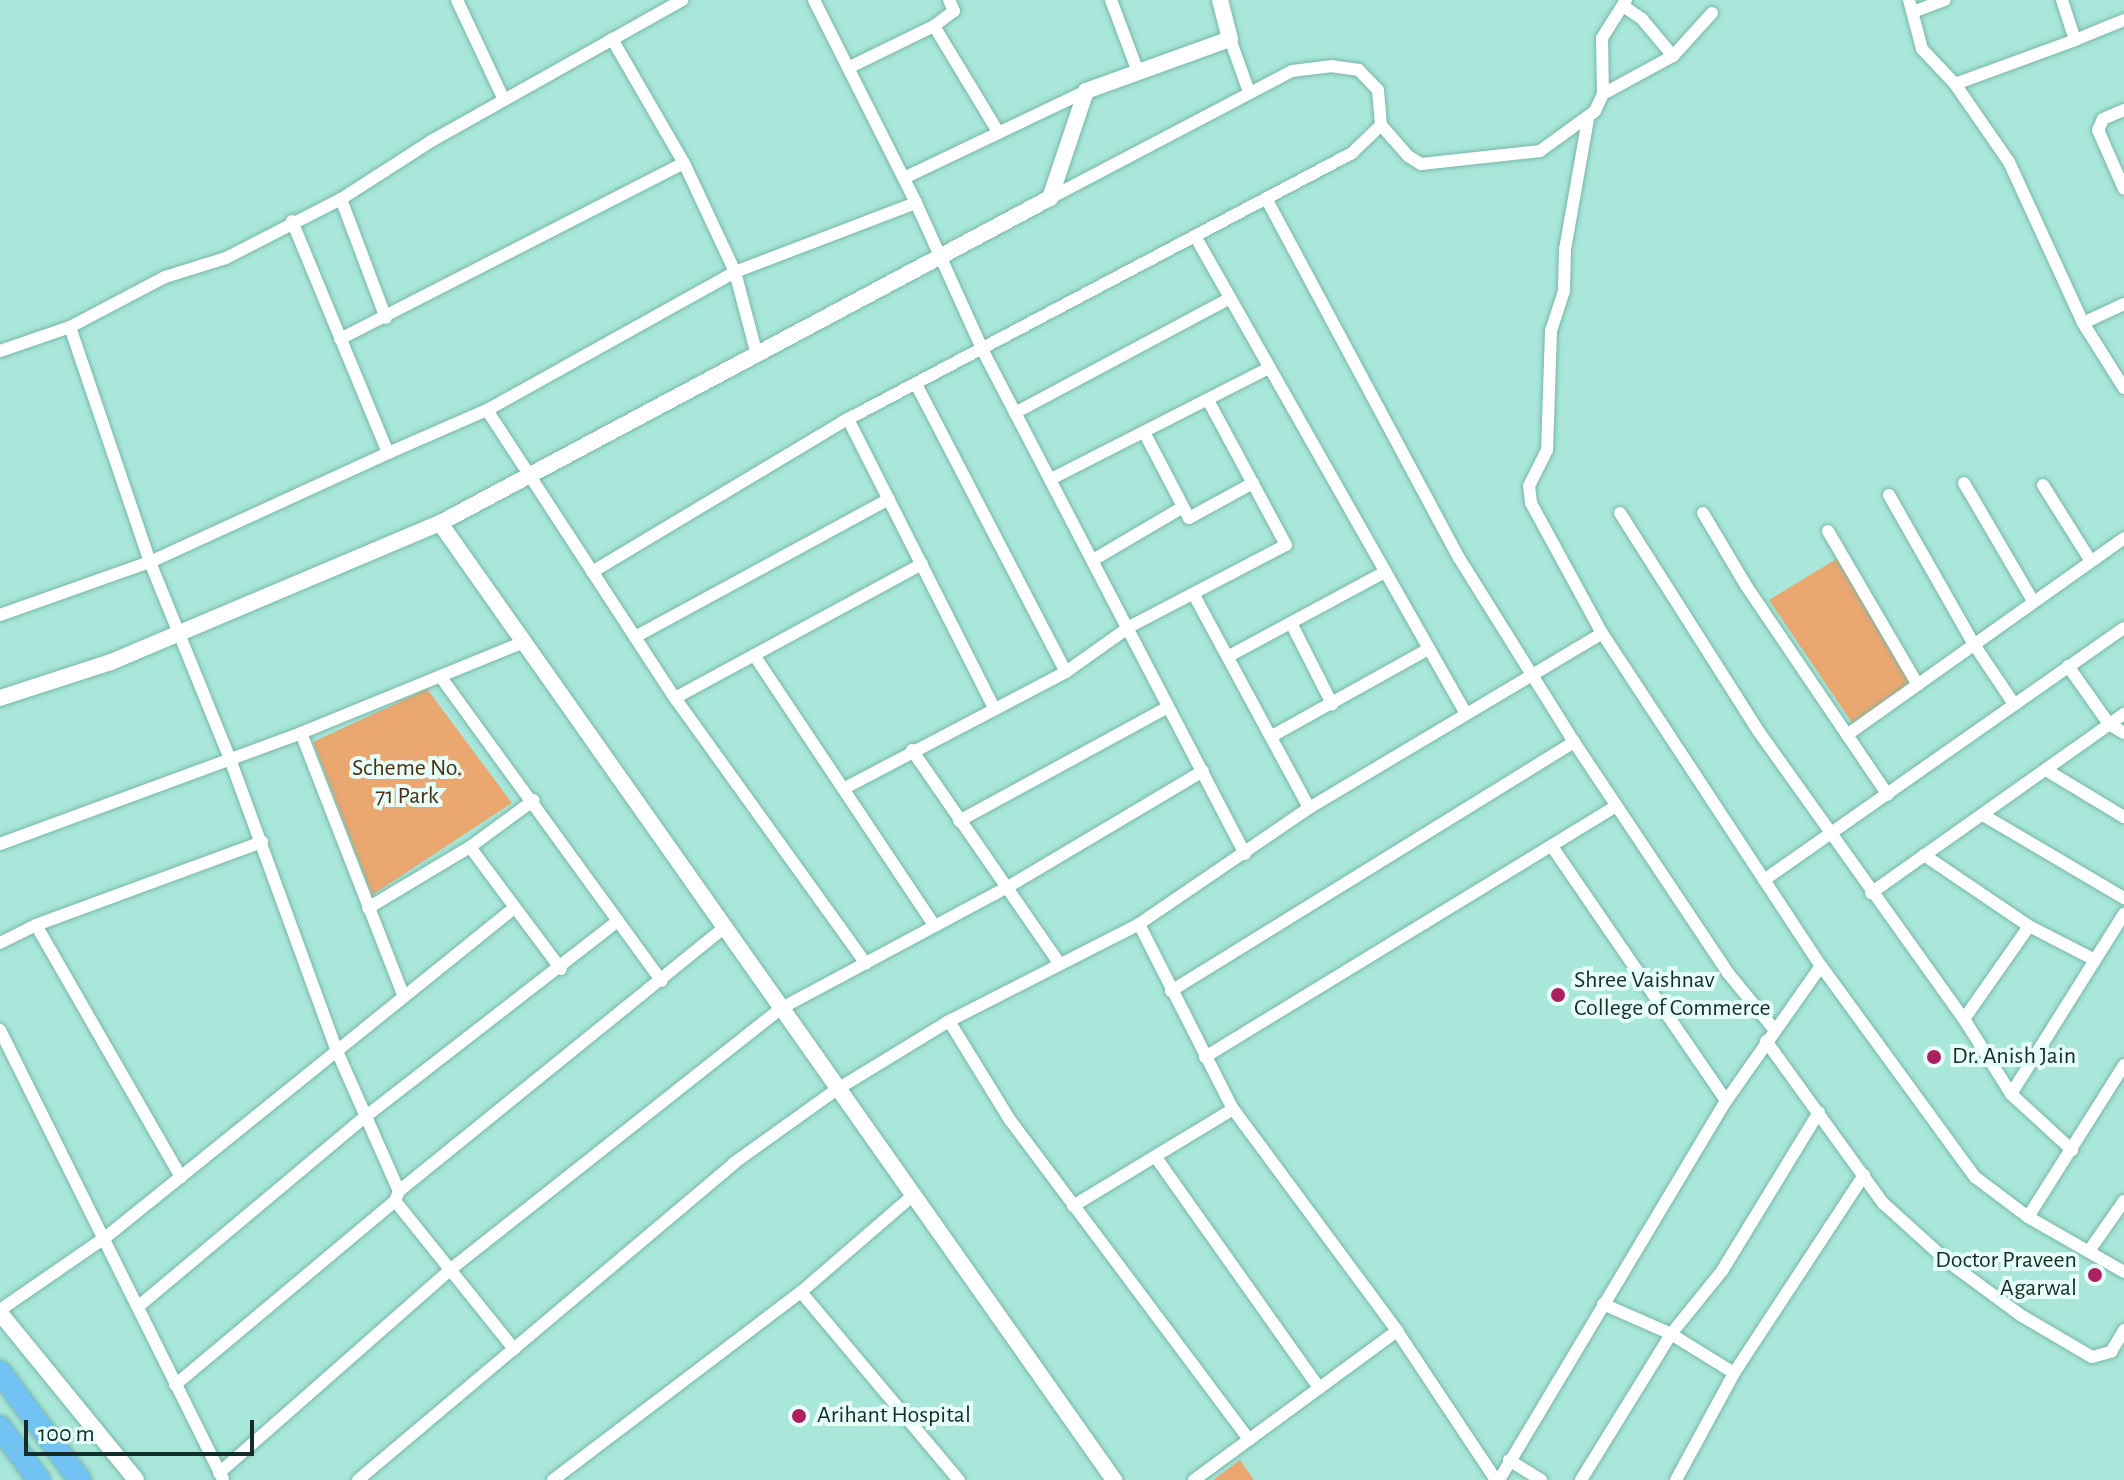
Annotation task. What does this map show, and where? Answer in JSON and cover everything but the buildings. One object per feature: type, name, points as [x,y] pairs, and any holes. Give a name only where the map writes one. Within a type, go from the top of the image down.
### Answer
[{"type":"highway","points":[[0,1372],[80,1480]]},
{"type":"highway","points":[[0,1427],[39,1480]]},
{"type":"street","points":[[457,0],[504,100]]},
{"type":"street","points":[[0,351],[70,327],[165,277],[226,258],[292,221],[341,199],[504,100],[682,0]]},
{"type":"street","points":[[814,0],[904,178],[936,255],[983,351],[1129,627],[1166,708],[1203,771],[1245,854]]},
{"type":"street","points":[[850,67],[934,26],[954,11],[949,0]]},
{"type":"street","points":[[1111,0],[1137,69]]},
{"type":"street","points":[[1220,0],[1248,89]]},
{"type":"street","points":[[1945,0],[1911,6],[1922,49],[1955,84],[2009,162],[2083,323],[2124,388]]},
{"type":"street","points":[[2062,0],[2075,40]]},
{"type":"street","points":[[1603,94],[1602,38],[1625,3],[1673,56]]},
{"type":"street","points":[[1712,13],[1673,56],[1603,94],[1588,119],[1565,249],[1564,291],[1551,331],[1547,450],[1529,486],[1531,503],[1602,633],[1764,880],[1821,966],[1975,1177],[2028,1217],[2124,1272]]},
{"type":"street","points":[[1955,84],[2124,20]]},
{"type":"street","points":[[934,26],[997,130]]},
{"type":"street","points":[[612,39],[684,163],[735,272],[757,355]]},
{"type":"street","points":[[904,178],[997,130],[1137,69],[1230,39]]},
{"type":"street","points":[[0,698],[111,662],[440,523],[529,478],[936,255],[1050,198],[1248,89],[1292,71],[1332,66],[1359,70],[1378,90],[1381,125],[1408,156],[1436,166],[1540,151],[1588,119]]},
{"type":"street","points":[[1050,198],[1086,91]]},
{"type":"street","points":[[2124,110],[2103,119],[2098,130],[2124,189]]},
{"type":"street","points":[[592,572],[848,419],[917,386],[1352,153],[1381,125]]},
{"type":"street","points":[[340,339],[684,163]]},
{"type":"street","points":[[341,199],[386,318]]},
{"type":"street","points":[[1267,200],[1459,558],[1574,742],[1728,973],[1773,1028]]},
{"type":"street","points":[[0,615],[150,562],[388,453],[435,437],[735,272],[916,203]]},
{"type":"street","points":[[292,221],[388,453]]},
{"type":"street","points":[[1195,236],[1465,712]]},
{"type":"street","points":[[1015,413],[1230,298]]},
{"type":"street","points":[[2083,323],[2124,304]]},
{"type":"street","points":[[70,327],[150,562],[262,842],[336,1049],[397,1196],[514,1349]]},
{"type":"street","points":[[1051,479],[1269,368]]},
{"type":"street","points":[[917,386],[1066,672]]},
{"type":"street","points":[[843,789],[912,750],[1066,672],[1129,627],[1286,545],[1208,400]]},
{"type":"street","points":[[487,410],[675,698],[866,964]]},
{"type":"street","points":[[848,419],[994,708]]},
{"type":"street","points":[[1144,432],[1189,518],[1253,483]]},
{"type":"street","points":[[1964,483],[2033,601]]},
{"type":"street","points":[[2043,485],[2090,560]]},
{"type":"street","points":[[1889,495],[1973,643],[2014,704]]},
{"type":"street","points":[[635,637],[889,499]]},
{"type":"street","points":[[1093,560],[1183,507]]},
{"type":"street","points":[[1620,513],[1759,732],[1871,893],[1964,1019],[2011,1094],[2072,1150]]},
{"type":"street","points":[[1703,513],[1888,795]]},
{"type":"street","points":[[440,523],[722,929],[1114,1480]]},
{"type":"street","points":[[1828,531],[1918,685]]},
{"type":"street","points":[[1847,735],[2124,538]]},
{"type":"street","points":[[675,698],[922,564]]},
{"type":"street","points":[[1229,656],[1292,625],[1385,572]]},
{"type":"street","points":[[1194,595],[1309,808]]},
{"type":"street","points":[[1292,625],[1332,704]]},
{"type":"street","points":[[1764,880],[2124,628]]},
{"type":"street","points":[[361,1479],[734,1163],[836,1090],[949,1021],[1139,924],[1309,808],[1465,712],[1533,678],[1602,633]]},
{"type":"street","points":[[0,844],[301,733],[522,643]]},
{"type":"street","points":[[1272,736],[1428,649]]},
{"type":"street","points":[[754,655],[934,925]]},
{"type":"street","points":[[2068,666],[2109,724],[2124,733]]},
{"type":"street","points":[[440,676],[534,800],[662,981]]},
{"type":"street","points":[[959,821],[1166,708]]},
{"type":"street","points":[[1871,893],[2124,714]]},
{"type":"street","points":[[301,733],[404,997]]},
{"type":"street","points":[[1171,991],[1574,742]]},
{"type":"street","points":[[912,750],[1059,963]]},
{"type":"street","points":[[2046,770],[2124,817]]},
{"type":"street","points":[[0,1030],[140,1305],[175,1385],[221,1476],[451,1269],[780,1009],[1006,888],[1203,771]]},
{"type":"street","points":[[368,908],[470,847],[534,800]]},
{"type":"street","points":[[1205,1057],[1553,848],[1617,806]]},
{"type":"street","points":[[1983,815],[2124,898]]},
{"type":"street","points":[[0,943],[36,925],[262,842]]},
{"type":"street","points":[[470,847],[513,909],[561,969]]},
{"type":"street","points":[[1553,848],[1726,1101]]},
{"type":"street","points":[[1924,855],[2029,926],[2095,960]]},
{"type":"street","points":[[136,1480],[0,1311],[106,1237],[513,909]]},
{"type":"street","points":[[2011,1094],[2124,914]]},
{"type":"street","points":[[140,1305],[365,1117],[561,969],[618,921]]},
{"type":"street","points":[[1139,924],[1233,1109],[1397,1331],[1498,1480],[1726,1101],[1773,1028],[1821,966]]},
{"type":"street","points":[[36,925],[181,1177]]},
{"type":"street","points":[[1964,1019],[2029,926]]},
{"type":"street","points":[[175,1385],[397,1196],[722,929]]},
{"type":"street","points":[[949,1021],[1010,1120],[1249,1440]]},
{"type":"street","points":[[1766,1041],[1883,1203],[1936,1251],[2022,1316],[2092,1357],[2111,1352],[2124,1330]]},
{"type":"street","points":[[2028,1217],[2124,1065]]},
{"type":"street","points":[[1073,1206],[1157,1159],[1233,1109]]},
{"type":"street","points":[[1581,1480],[1671,1334],[1722,1271],[1819,1112]]},
{"type":"street","points":[[1157,1159],[1319,1388]]},
{"type":"street","points":[[1676,1480],[1734,1373],[1864,1175]]},
{"type":"street","points":[[553,1480],[801,1292],[911,1197]]},
{"type":"street","points":[[2089,1251],[2124,1201]]},
{"type":"street","points":[[801,1292],[955,1479]]},
{"type":"street","points":[[1603,1304],[1671,1334],[1734,1373]]},
{"type":"street","points":[[1194,1480],[1397,1331]]},
{"type":"street","points":[[1509,1460],[1541,1480]]},
{"type":"green space","points":[[1838,558],[1913,686],[1853,724],[1769,600]]},
{"type":"green space","name":"Scheme No. 71 Park","points":[[427,689],[512,803],[372,895],[313,742]]},
{"type":"green space","points":[[1240,1460],[1254,1480],[1213,1480]]},
{"type":"place","name":"Shree Vaishnav College of Commerce","points":[[1558,995]]},
{"type":"place","name":"Dr. Anish Jain","points":[[1934,1057]]},
{"type":"place","name":"Doctor Praveen Agarwal","points":[[2095,1275]]},
{"type":"place","name":"Arihant Hospital","points":[[799,1416]]}]
